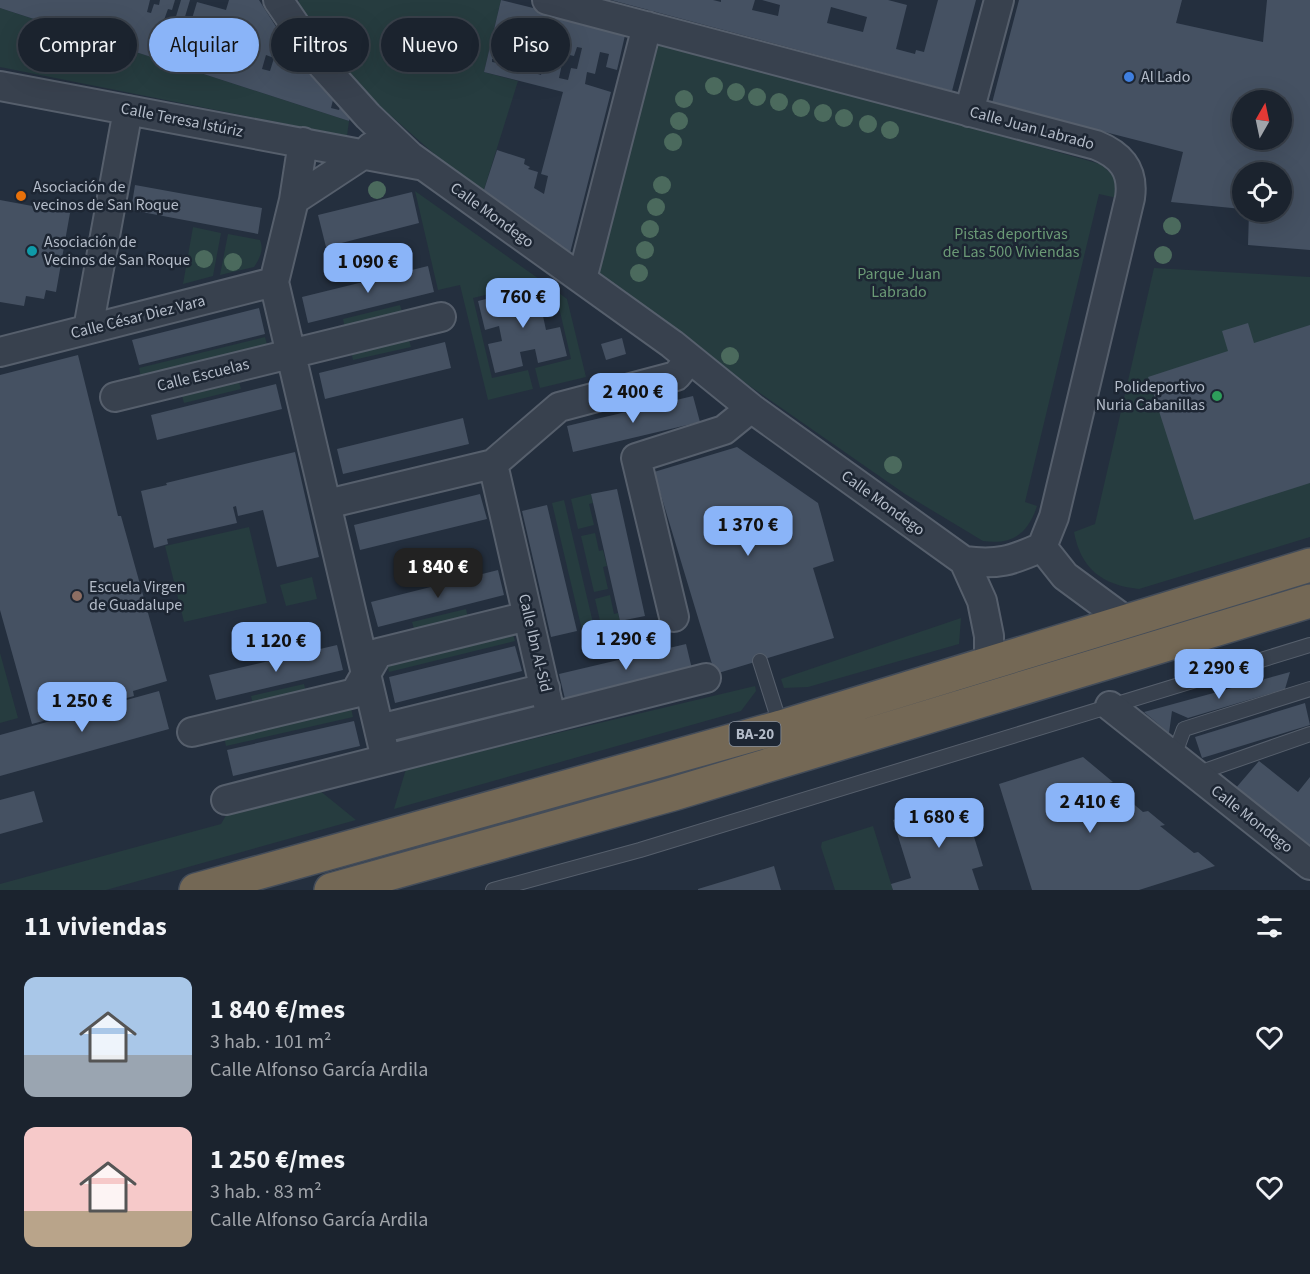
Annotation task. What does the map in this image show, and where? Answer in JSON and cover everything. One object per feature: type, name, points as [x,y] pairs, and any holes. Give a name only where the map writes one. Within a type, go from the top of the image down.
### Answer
[{"type":"highway","name":"BA-20","points":[[195,890],[781,727],[1310,565]]},
{"type":"highway","name":"BA-20","points":[[331,890],[673,794],[1310,601]]},
{"type":"street","name":"Calle Mondego","points":[[279,0],[323,66],[384,133],[410,156],[672,344],[751,408],[964,561]]},
{"type":"street","name":"Calle Juan Labrado","points":[[548,0],[1104,148],[1125,164],[1131,180],[1130,198],[1065,472],[1042,547]]},
{"type":"street","points":[[969,112],[999,0]]},
{"type":"street","points":[[582,279],[646,26]]},
{"type":"street","name":"Calle Teresa Istúriz","points":[[0,86],[424,166]]},
{"type":"street","points":[[88,329],[128,110]]},
{"type":"street","points":[[294,200],[364,154],[384,133]]},
{"type":"street","points":[[303,142],[294,200],[274,282],[386,759]]},
{"type":"street","name":"Calle César Diez Vara","points":[[0,333],[45,340],[274,282]]},
{"type":"street","name":"Calle Escuelas","points":[[115,397],[441,317]]},
{"type":"street","points":[[0,352],[45,340]]},
{"type":"street","points":[[327,504],[493,464],[559,407],[676,376],[690,359]]},
{"type":"street","points":[[674,617],[636,458],[724,430],[751,408]]},
{"type":"street","name":"Calle Ibn Al-Sid","points":[[493,464],[551,717]]},
{"type":"street","points":[[964,561],[988,564],[1014,559],[1042,547],[1065,576],[1126,621]]},
{"type":"street","points":[[982,601],[994,576],[1014,559]]},
{"type":"street","points":[[964,561],[982,601],[989,636],[989,663]]},
{"type":"street","points":[[192,732],[367,674],[528,616]]},
{"type":"street","points":[[225,800],[706,678]]},
{"type":"street","points":[[379,729],[545,688]]},
{"type":"street","name":"Calle Mondego","points":[[1110,706],[1310,865]]},
{"type":"lane","points":[[493,890],[640,850],[1310,645]]},
{"type":"lane","points":[[760,661],[781,727]]},
{"type":"lane","points":[[1174,756],[1184,729],[1310,689]]},
{"type":"lane","points":[[1196,774],[1310,734]]},
{"type":"green space","points":[[299,0],[501,0],[497,18],[491,18],[491,42],[484,72],[518,81],[482,196],[365,93],[345,72],[369,72],[369,18],[306,18],[297,6]]},
{"type":"green space","points":[[0,8],[31,18],[18,18],[18,71],[0,67]]},
{"type":"green space","name":"Parque Juan Labrado","points":[[656,38],[1100,164],[1114,176],[1117,198],[1099,194],[1025,502],[1037,506],[1029,524],[1018,535],[1002,541],[983,541],[905,494],[744,382],[597,274]]},
{"type":"green space","points":[[137,52],[149,56],[149,72],[198,72],[349,121],[347,136],[25,72],[137,72]]},
{"type":"green space","points":[[415,191],[542,281],[473,298],[492,378],[528,370],[533,389],[488,400],[460,285],[438,290]]},
{"type":"green space","points":[[193,227],[221,233],[213,276],[183,284]]},
{"type":"green space","points":[[228,234],[260,240],[261,254],[254,267],[220,275]]},
{"type":"green space","name":"Polideportivo Nuria Cabanillas","points":[[1154,268],[1310,277],[1310,537],[1139,589],[1114,584],[1095,573],[1082,556],[1074,532],[1095,524]]},
{"type":"green space","points":[[555,290],[567,299],[586,377],[540,388],[535,368],[571,359]]},
{"type":"green space","points":[[400,305],[405,322],[347,337],[343,319]]},
{"type":"green space","points":[[406,329],[411,347],[353,360],[349,343]]},
{"type":"green space","points":[[265,337],[270,356],[143,387],[139,368]]},
{"type":"green space","points":[[236,371],[241,389],[184,403],[179,385]]},
{"type":"green space","points":[[591,494],[593,503],[589,504],[594,525],[578,529],[571,499]]},
{"type":"green space","points":[[564,500],[594,627],[582,630],[552,503]]},
{"type":"green space","points":[[249,527],[267,603],[184,622],[165,546]]},
{"type":"green space","points":[[595,533],[599,551],[603,550],[607,566],[603,567],[608,589],[594,592],[581,536]]},
{"type":"green space","points":[[312,577],[317,599],[286,606],[280,585]]},
{"type":"green space","points":[[610,595],[614,614],[618,613],[620,621],[601,625],[595,599]]},
{"type":"green space","points":[[466,609],[470,627],[417,639],[412,622]]},
{"type":"green space","points":[[961,618],[959,644],[808,687],[784,688],[781,679]]},
{"type":"green space","points":[[510,624],[515,641],[389,672],[385,655]]},
{"type":"green space","points":[[0,653],[18,718],[0,723]]},
{"type":"green space","points":[[304,684],[308,701],[255,713],[251,696]]},
{"type":"green space","points":[[755,686],[756,691],[741,711],[394,809],[406,769]]},
{"type":"green space","points":[[349,699],[353,717],[226,746],[222,728]]},
{"type":"green space","points":[[319,790],[356,820],[106,890],[0,890],[0,884],[221,824],[228,812]]},
{"type":"green space","points":[[873,826],[893,890],[835,890],[821,847],[822,842]]},
{"type":"building","points":[[0,0],[150,0],[147,12],[151,13],[154,4],[159,5],[160,0],[175,0],[172,10],[168,9],[165,18],[149,18],[149,56],[137,52],[137,18],[31,18],[0,8]]},
{"type":"building","points":[[181,0],[190,0],[185,18],[176,18]]},
{"type":"building","points":[[229,0],[259,0],[271,19],[271,57],[266,55],[262,69],[270,71],[271,68],[271,72],[309,72],[333,100],[331,108],[339,110],[340,107],[350,118],[349,121],[198,72],[259,72],[259,18],[192,18],[197,2],[226,10]]},
{"type":"building","points":[[501,0],[626,31],[617,70],[606,67],[609,54],[600,52],[595,74],[587,72],[585,84],[611,92],[569,257],[482,196],[497,150],[525,159],[524,164],[530,167],[528,169],[538,172],[534,188],[544,194],[548,176],[541,174],[563,92],[484,72],[491,42],[491,72],[532,72],[541,75],[542,72],[560,72],[559,78],[568,80],[571,68],[577,69],[582,48],[577,47],[574,56],[570,55],[570,18],[497,18]]},
{"type":"building","points":[[611,0],[713,0],[721,2],[721,0],[755,0],[752,10],[778,16],[780,5],[762,0],[888,0],[907,5],[896,49],[915,54],[916,50],[924,52],[938,0],[976,0],[952,91]],"holes":[[[831,7],[867,17],[863,32],[827,23]]]},
{"type":"building","name":"Al Lado","points":[[1019,0],[1182,0],[1176,23],[1263,42],[1267,0],[1310,0],[1310,250],[1248,245],[1249,222],[1292,222],[1292,162],[1232,162],[1232,208],[1171,202],[1183,152],[992,103]]},
{"type":"building","points":[[135,185],[262,208],[258,234],[131,210]]},
{"type":"building","points":[[412,192],[419,223],[326,247],[318,215]]},
{"type":"building","name":"Asociación de Vecinos de San Roque","points":[[0,200],[70,213],[56,292],[46,290],[44,299],[26,296],[24,306],[0,302]]},
{"type":"building","points":[[428,266],[434,292],[308,323],[302,297]]},
{"type":"building","points":[[550,284],[557,313],[543,316],[546,330],[560,327],[567,356],[538,363],[535,349],[520,352],[523,366],[495,373],[488,344],[502,341],[499,326],[485,330],[478,301],[506,294],[511,312],[525,309],[521,291]]},
{"type":"building","points":[[259,308],[265,334],[139,365],[132,340]]},
{"type":"building","points":[[1248,323],[1254,343],[1310,325],[1310,483],[1194,520],[1148,377],[1228,351],[1222,331]]},
{"type":"building","points":[[622,338],[626,354],[606,360],[601,344]]},
{"type":"building","points":[[445,342],[451,368],[325,399],[319,373]]},
{"type":"building","points":[[78,355],[118,516],[121,516],[167,681],[133,691],[134,696],[32,724],[0,610],[0,375]]},
{"type":"building","points":[[276,384],[282,409],[157,440],[151,415]]},
{"type":"building","points":[[693,396],[700,422],[573,452],[567,426]]},
{"type":"building","points":[[463,418],[469,444],[343,474],[337,449]]},
{"type":"building","points":[[737,447],[818,503],[834,561],[813,568],[834,638],[715,674],[654,472]]},
{"type":"building","points":[[295,452],[319,557],[277,567],[263,510],[238,516],[236,506],[233,507],[237,523],[167,539],[168,544],[154,548],[141,491]]},
{"type":"building","points":[[617,489],[645,616],[620,621],[591,494]]},
{"type":"building","points":[[480,494],[487,519],[360,550],[354,525]]},
{"type":"building","points":[[547,505],[577,631],[551,637],[522,511]]},
{"type":"building","points":[[498,570],[504,595],[378,627],[371,602]]},
{"type":"building","points":[[686,644],[692,669],[565,699],[559,674]]},
{"type":"building","points":[[337,645],[343,670],[216,700],[209,675]]},
{"type":"building","points":[[515,646],[522,671],[395,703],[389,677]]},
{"type":"building","points":[[1290,672],[1285,689],[1188,718],[1172,711],[1169,733],[1144,712]]},
{"type":"building","points":[[159,691],[169,729],[0,776],[0,735]]},
{"type":"building","points":[[1305,703],[1310,725],[1202,758],[1195,737]]},
{"type":"building","points":[[354,721],[360,746],[233,776],[227,750]]},
{"type":"building","points":[[1083,757],[1113,782],[1109,783],[1143,812],[1148,811],[1165,825],[1160,826],[1194,853],[1198,852],[1215,866],[1139,890],[1032,890],[999,784]]},
{"type":"building","points":[[1259,761],[1298,792],[1310,777],[1310,850],[1235,789]]},
{"type":"building","points":[[34,791],[43,822],[0,834],[0,800]]},
{"type":"building","points":[[962,798],[983,866],[972,869],[979,890],[893,890],[891,884],[911,878],[893,820]]},
{"type":"building","points":[[774,866],[781,890],[698,890],[698,889]]},
{"type":"place","name":"Al Lado","points":[[1129,77]]},
{"type":"place","name":"Asociación de vecinos de San Roque","points":[[21,196]]},
{"type":"place","name":"Asociación de Vecinos de San Roque","points":[[32,251]]},
{"type":"place","name":"Polideportivo Nuria Cabanillas","points":[[1217,396]]},
{"type":"place","name":"Escuela Virgen de Guadalupe","points":[[77,596]]},
{"type":"park label","name":"Pistas deportivas de Las 500 Viviendas","points":[[1011,243]]}]
